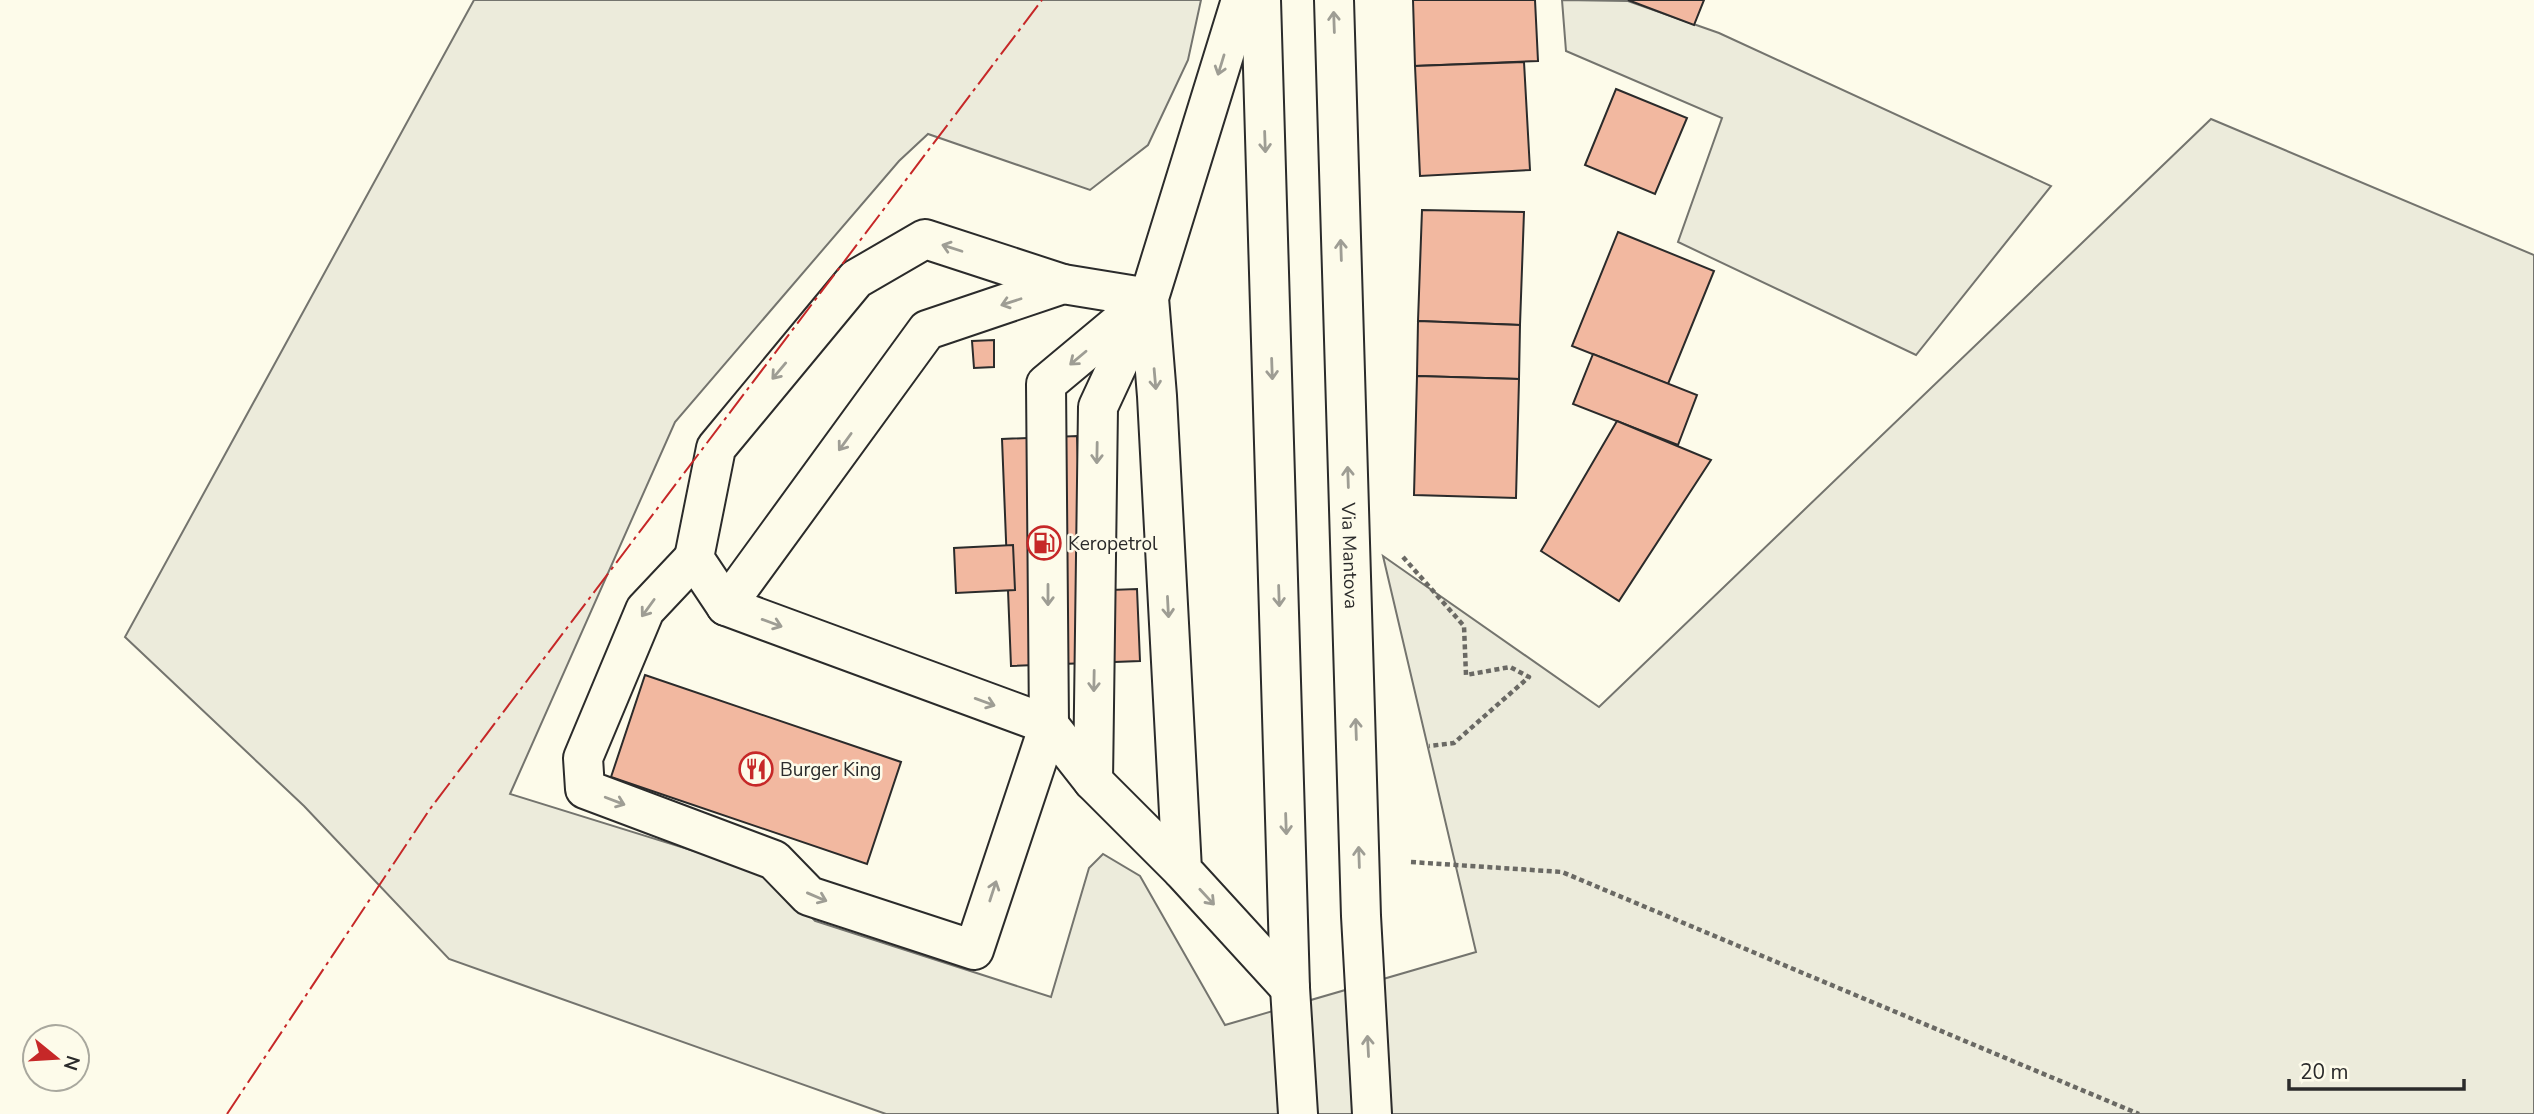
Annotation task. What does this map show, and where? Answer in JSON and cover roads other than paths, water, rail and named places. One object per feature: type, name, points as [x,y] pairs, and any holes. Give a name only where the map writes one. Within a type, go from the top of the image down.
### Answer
[{"type":"main road","points":[[1093,781],[1098,407],[1149,298],[1241,0]]},
{"type":"main road","points":[[1261,0],[1290,988],[1298,1114]]},
{"type":"main road","name":"Via Mantova","points":[[1334,0],[1360,903],[1372,1114]]},
{"type":"main road","points":[[925,239],[1063,284],[1149,298],[1046,384],[1049,725],[974,950],[809,896],[774,860],[585,789],[583,758],[645,610],[694,558],[716,448],[856,279],[925,239]]},
{"type":"main road","points":[[726,606],[927,330],[1063,284]]},
{"type":"main road","points":[[1149,298],[1157,396],[1182,870]]},
{"type":"main road","points":[[694,558],[726,606],[1049,725],[1093,781],[1182,870],[1290,988]]},
{"type":"place","name":"Keropetrol","points":[[1044,543]]},
{"type":"place","name":"Burger King","points":[[756,769]]}]
